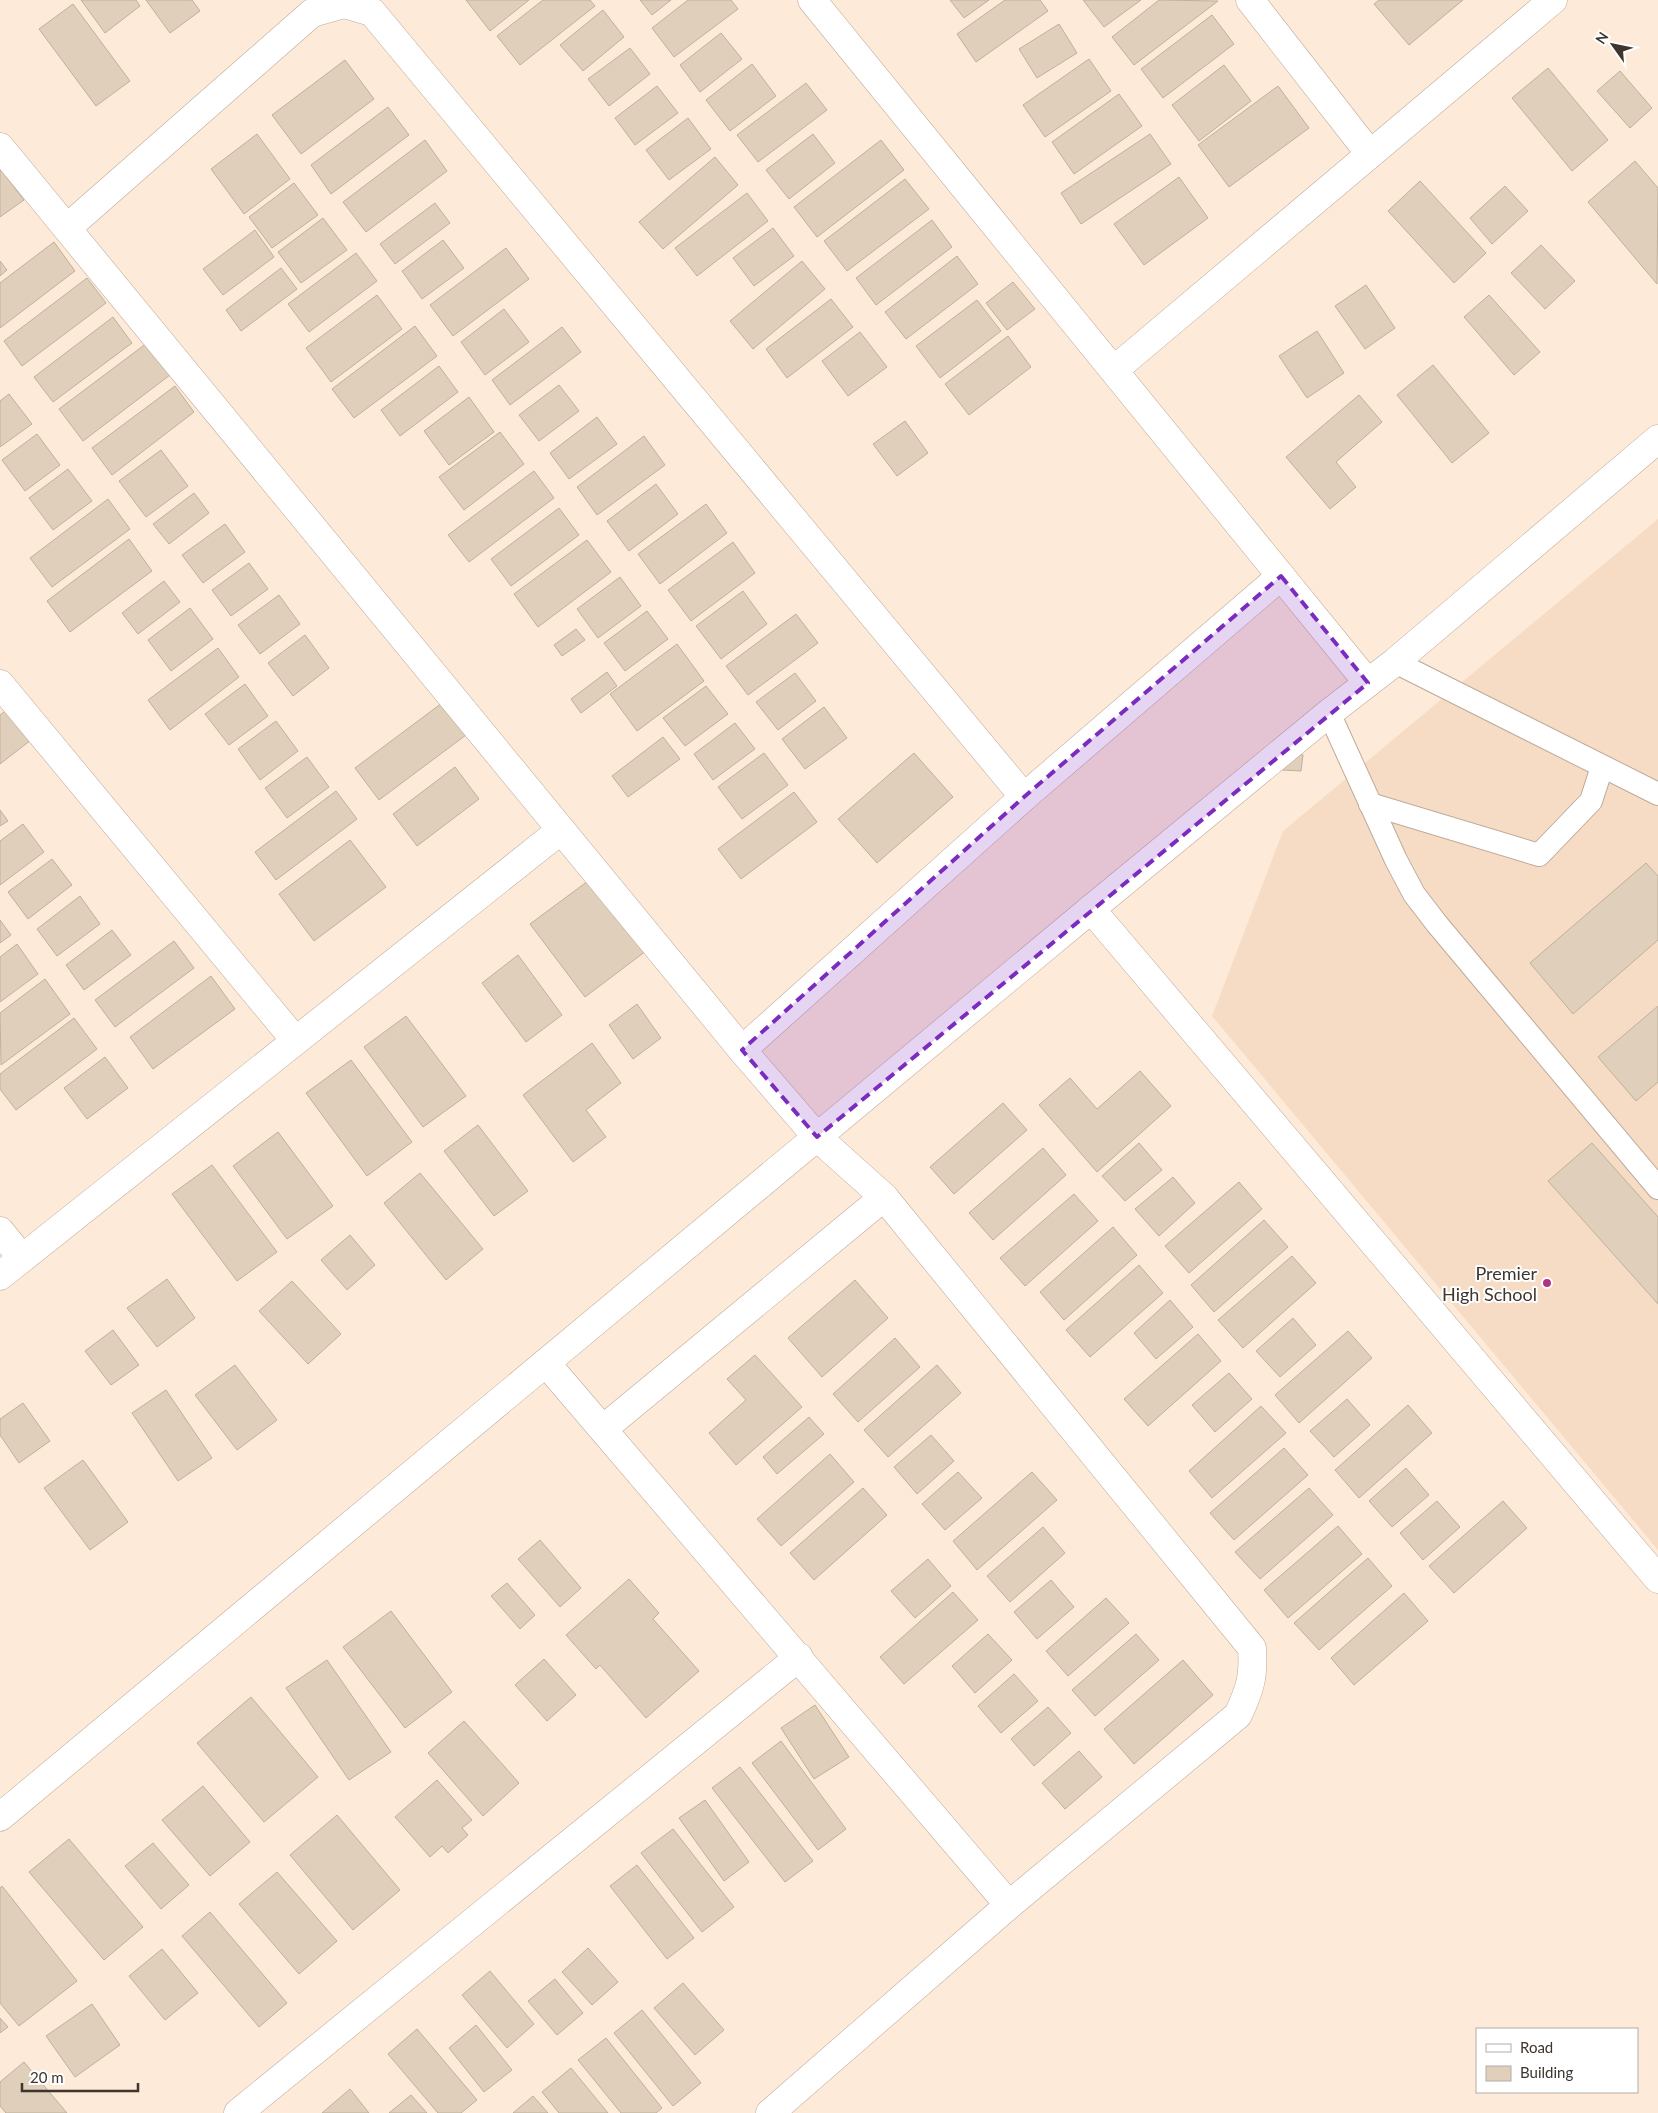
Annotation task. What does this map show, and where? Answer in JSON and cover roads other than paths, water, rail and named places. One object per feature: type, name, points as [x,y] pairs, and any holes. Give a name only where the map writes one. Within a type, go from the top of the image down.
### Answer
[{"type":"street","points":[[812,0],[1368,683]]},
{"type":"street","points":[[1250,0],[1370,154]]},
{"type":"street","points":[[1114,370],[1553,0]]},
{"type":"street","points":[[67,228],[312,13],[344,4],[372,12],[1024,797]]},
{"type":"street","points":[[0,147],[742,1050],[817,1137],[884,1197],[1252,1648],[1253,1667],[1250,1689],[1238,1715],[1009,1905],[770,2113]]},
{"type":"street","points":[[3,1810],[546,1363],[1091,908],[1329,713],[1395,662],[1658,439]]},
{"type":"street","points":[[742,1050],[1024,797],[1281,576]]},
{"type":"street","points":[[0,684],[295,1040]]},
{"type":"street","points":[[0,1276],[561,830]]},
{"type":"street","points":[[1091,908],[1658,1579]]},
{"type":"street","points":[[603,1429],[884,1197]]},
{"type":"street","points":[[0,1231],[22,1258]]},
{"type":"street","points":[[546,1363],[1009,1905]]},
{"type":"street","points":[[238,2113],[799,1657]]},
{"type":"lane","points":[[1395,662],[1658,794]]},
{"type":"lane","points":[[1329,713],[1370,804],[1414,894],[1658,1188]]},
{"type":"lane","points":[[1370,804],[1539,855],[1591,802],[1602,767]]},
{"type":"place","name":"Premier High School","points":[[1547,1283]]}]
